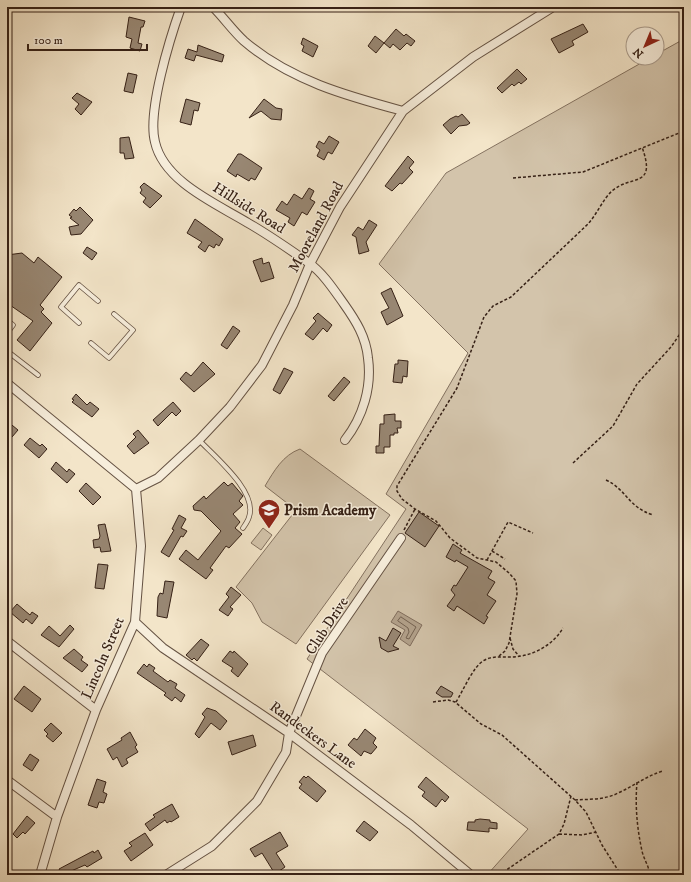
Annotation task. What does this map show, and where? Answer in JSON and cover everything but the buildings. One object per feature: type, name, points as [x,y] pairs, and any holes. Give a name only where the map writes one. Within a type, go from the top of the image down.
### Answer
[{"type":"street","name":"Hillside Road","points":[[181,7],[154,109],[155,142],[167,168],[187,187],[249,224],[310,264],[333,289],[354,318],[367,348],[370,369],[368,388],[355,428],[346,440]]},
{"type":"street","points":[[213,7],[244,41],[280,65],[318,85],[403,111]]},
{"type":"street","name":"Mooreland Road","points":[[136,489],[158,478],[199,440],[230,407],[262,365],[293,304],[310,264],[340,207],[403,111],[473,57],[553,7]]},
{"type":"street","points":[[7,383],[136,489]]},
{"type":"street","name":"Lincoln Street","points":[[40,875],[57,817],[96,710],[135,622],[141,546],[136,489]]},
{"type":"street","name":"Club Drive","points":[[166,875],[212,846],[257,801],[286,752],[289,732],[322,653],[359,602],[401,538]]},
{"type":"street","name":"Randeckers Lane","points":[[135,622],[163,648],[289,732],[411,825],[471,875]]},
{"type":"street","points":[[7,641],[96,710]]},
{"type":"street","points":[[7,780],[57,817]]},
{"type":"lane","points":[[79,323],[61,307],[79,286],[98,301]]},
{"type":"lane","points":[[91,343],[109,358],[133,330],[114,314]]},
{"type":"lane","points":[[7,320],[13,325],[7,333]]},
{"type":"lane","points":[[7,351],[38,375]]},
{"type":"lane","points":[[199,440],[246,490],[250,507],[249,518],[243,528]]},
{"type":"path","points":[[513,178],[583,172],[684,131]]},
{"type":"path","points":[[499,656],[508,647],[517,594],[516,581],[503,568],[492,560],[477,558],[450,538],[436,521],[415,509],[402,498],[397,491],[397,486],[457,388],[484,317],[493,306],[511,297],[588,224],[611,192],[643,176],[646,171],[646,162],[642,147]]},
{"type":"path","points":[[574,463],[613,426],[637,384],[671,347],[684,328]]},
{"type":"path","points":[[606,480],[618,487],[636,507],[653,515]]},
{"type":"path","points":[[401,538],[415,509]]},
{"type":"path","points":[[487,560],[508,522],[532,533]]},
{"type":"path","points":[[492,552],[505,559]]},
{"type":"path","points":[[455,702],[478,665],[488,659],[499,656],[518,656],[546,646],[554,641],[563,628]]},
{"type":"path","points":[[509,636],[518,656]]},
{"type":"path","points":[[433,702],[448,700],[455,702],[481,724],[502,735],[571,796],[586,812],[596,832],[622,875]]},
{"type":"path","points":[[575,800],[603,798],[613,795],[649,775],[663,771]]},
{"type":"path","points":[[637,782],[635,799],[637,825],[642,854],[650,875]]},
{"type":"path","points":[[499,875],[559,834],[564,824],[571,796]]},
{"type":"path","points":[[559,834],[582,835],[596,832]]},
{"type":"shaded area","points":[[684,39],[684,875],[487,875],[528,829],[307,659],[406,509],[386,494],[468,353],[379,264],[446,173],[636,66],[665,66],[665,50]]},
{"type":"shaded area","points":[[300,449],[390,515],[296,644],[262,622],[252,603],[236,587],[296,510],[265,486],[284,459]]},
{"type":"shaded area","points":[[263,528],[272,535],[261,550],[251,543]]},
{"type":"water","points":[[398,611],[422,625],[410,646],[400,639],[405,630],[391,622]]},
{"type":"place","name":"Prism Academy","points":[[269,530]]}]
